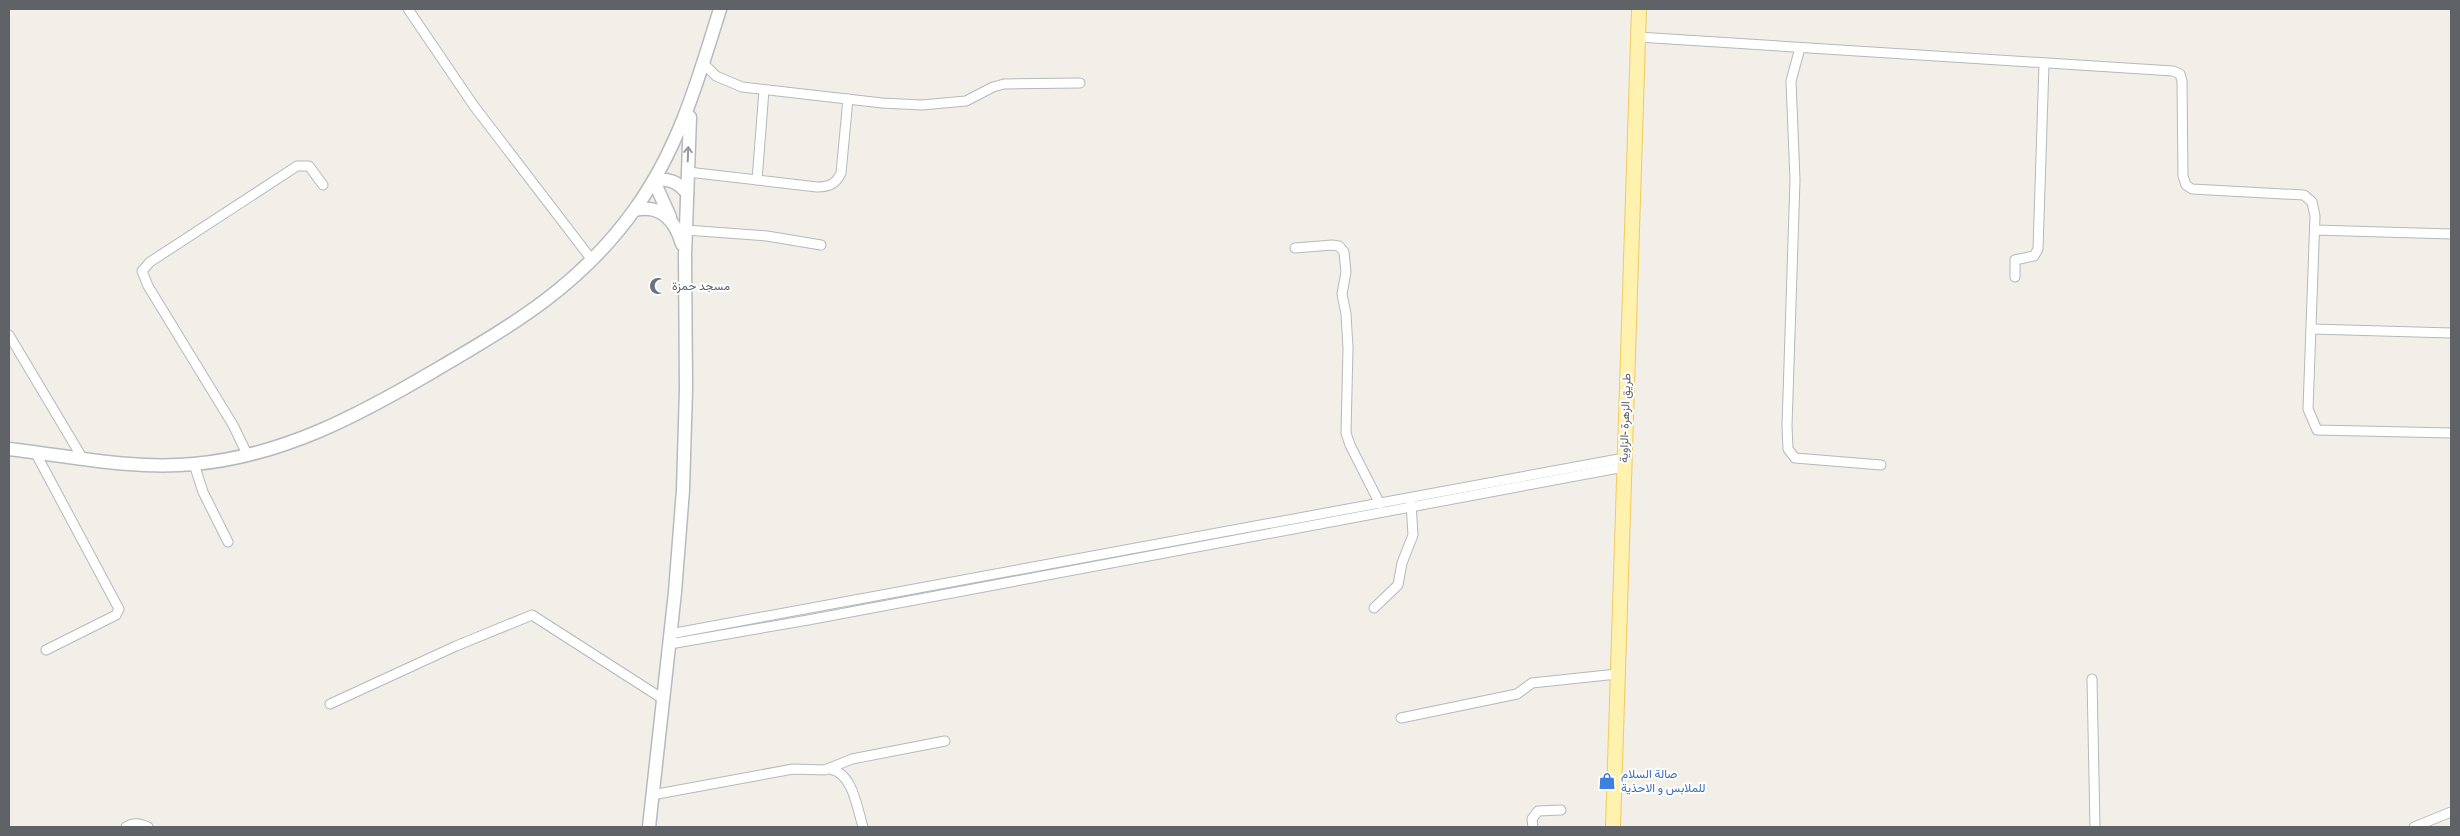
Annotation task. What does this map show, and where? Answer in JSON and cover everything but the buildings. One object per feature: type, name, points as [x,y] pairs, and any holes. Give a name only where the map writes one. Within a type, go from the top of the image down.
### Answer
[{"type":"main road","points":[[9,450],[161,466],[194,464],[248,456],[287,445],[338,424],[522,319],[552,296],[592,260],[634,210],[654,180],[675,142],[690,106],[720,9]]},
{"type":"main road","name":"طريق الزهرة -الزاوية","points":[[1613,827],[1639,9]]},
{"type":"main road","points":[[649,827],[680,541],[685,440],[685,255],[690,106]]},
{"type":"main road","points":[[654,180],[670,180],[682,187],[687,193]]},
{"type":"main road","points":[[654,180],[679,234],[685,255]]},
{"type":"main road","points":[[634,210],[654,209],[671,219]]},
{"type":"street","points":[[408,9],[474,106],[592,260]]},
{"type":"street","points":[[1638,37],[2173,71],[2180,74],[2182,81],[2183,176],[2186,185],[2192,189],[2304,195],[2312,202],[2314,230],[2308,409],[2317,430],[2451,433]]},
{"type":"street","points":[[1800,48],[1791,81],[1795,180],[1787,426],[1788,449],[1795,458],[1881,465]]},
{"type":"street","points":[[703,63],[716,76],[733,85],[848,99],[922,105],[966,101],[993,87],[1004,84],[1080,83]]},
{"type":"street","points":[[2015,277],[2016,260],[2034,256],[2038,249],[2044,64]]},
{"type":"street","points":[[757,180],[764,90]]},
{"type":"street","points":[[688,172],[823,187],[835,183],[842,173],[848,99]]},
{"type":"street","points":[[248,456],[233,425],[148,286],[142,271],[150,262],[297,166],[309,166],[323,185]]},
{"type":"street","points":[[686,230],[768,236],[821,244]]},
{"type":"street","points":[[2314,230],[2451,234]]},
{"type":"street","points":[[1295,248],[1332,244],[1340,246],[1344,252],[1346,272],[1342,294],[1346,314],[1348,348],[1346,433],[1350,445],[1380,504]]},
{"type":"street","points":[[2312,330],[2451,333]]},
{"type":"street","points":[[9,335],[83,458]]},
{"type":"street","points":[[35,452],[119,609],[116,615],[46,650]]},
{"type":"street","points":[[670,639],[799,622],[1624,463]]},
{"type":"street","points":[[194,464],[203,492],[228,542]]},
{"type":"street","points":[[670,639],[1380,504],[1411,503]]},
{"type":"street","points":[[1374,608],[1398,585],[1402,563],[1413,535],[1411,503]]},
{"type":"street","points":[[330,704],[456,646],[532,615],[663,700]]},
{"type":"street","points":[[1401,718],[1517,694],[1532,683],[1618,674]]},
{"type":"street","points":[[2092,679],[2095,827]]},
{"type":"street","points":[[830,769],[852,758],[945,741]]},
{"type":"street","points":[[652,794],[793,769],[830,769],[839,771],[846,777],[862,827]]},
{"type":"street","points":[[1533,827],[1532,818],[1538,811],[1561,810]]},
{"type":"street","points":[[2414,827],[2451,812]]},
{"type":"street","points":[[126,827],[130,824],[141,823],[148,827]]},
{"type":"place","name":"مسجد حمزة","points":[[658,286]]},
{"type":"place","name":"صالة السلام للملابس و الاحذية","points":[[1607,781]]}]
